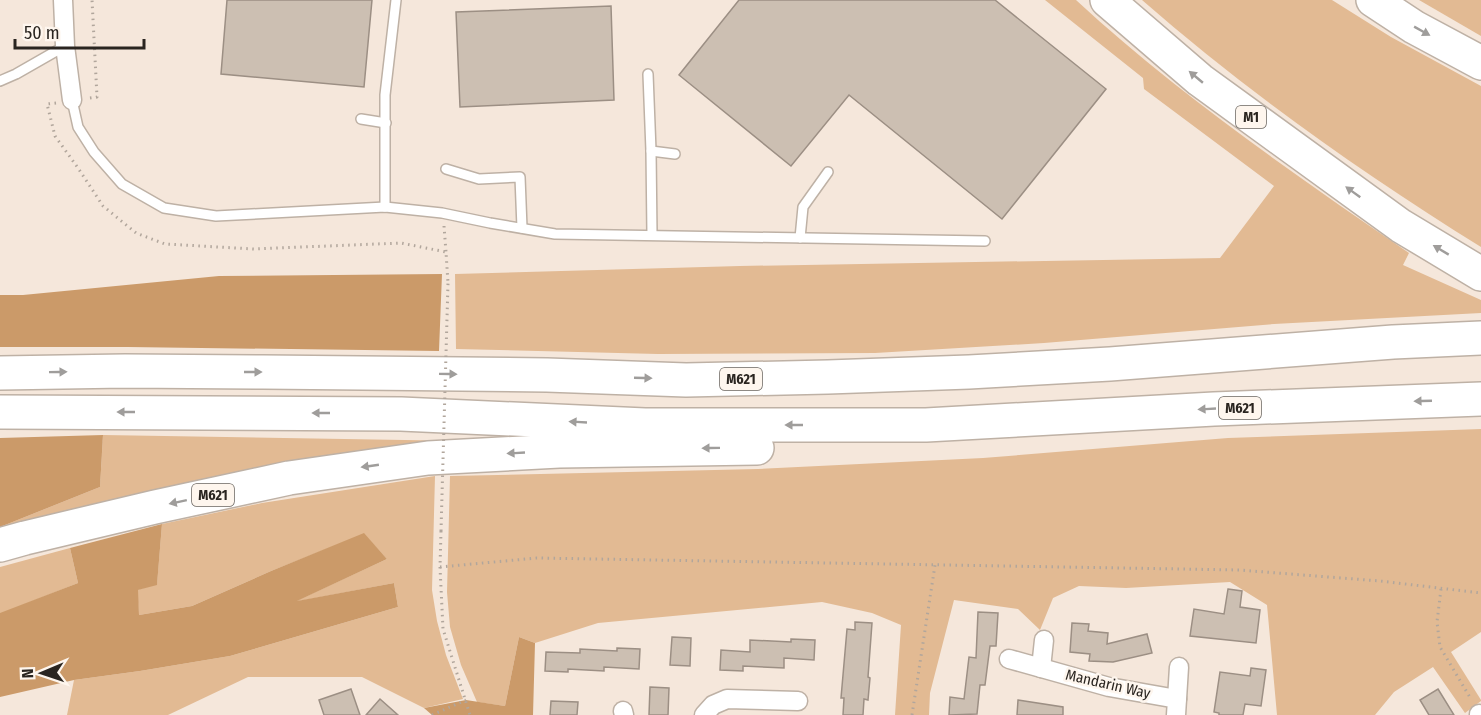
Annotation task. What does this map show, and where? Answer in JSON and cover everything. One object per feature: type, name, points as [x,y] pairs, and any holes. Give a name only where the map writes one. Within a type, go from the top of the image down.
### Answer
[{"type":"highway","name":"M1","points":[[1107,0],[1200,80],[1401,226],[1481,274]]},
{"type":"highway","points":[[1373,0],[1414,27],[1481,63]]},
{"type":"highway","name":"M621","points":[[0,373],[263,372],[547,375],[686,380],[828,377],[1110,364],[1393,342],[1481,338]]},
{"type":"highway","name":"M621","points":[[0,412],[401,414],[645,425],[926,425],[1214,409],[1481,399]]},
{"type":"highway","name":"M621","points":[[0,545],[155,507],[290,478],[428,458],[559,451],[798,447],[999,422]]},
{"type":"street","points":[[63,0],[72,100]]},
{"type":"street","points":[[1041,668],[1044,640]]},
{"type":"street","name":"Mandarin Way","points":[[1009,659],[1176,707],[1179,668]]},
{"type":"street","points":[[704,715],[713,705],[727,699],[798,701]]},
{"type":"lane","points":[[385,207],[386,95],[396,0]]},
{"type":"lane","points":[[0,81],[66,46]]},
{"type":"lane","points":[[648,74],[652,235]]},
{"type":"lane","points":[[72,100],[78,127],[94,152],[122,184],[164,208],[216,216],[385,207],[442,213],[490,224],[555,234],[985,241]]},
{"type":"lane","points":[[361,118],[386,123]]},
{"type":"lane","points":[[651,150],[675,154]]},
{"type":"lane","points":[[446,169],[479,179],[520,177],[522,228]]},
{"type":"lane","points":[[800,238],[803,207],[828,172]]},
{"type":"path","points":[[72,100],[98,96],[92,0]]},
{"type":"path","points":[[442,213],[446,252]]},
{"type":"path","points":[[448,284],[440,567],[443,629],[470,715]]},
{"type":"path","points":[[440,567],[537,558],[1239,570],[1380,581],[1481,592]]},
{"type":"path","points":[[912,715],[934,565]]},
{"type":"path","points":[[1441,588],[1437,622],[1440,647],[1479,715]]},
{"type":"path","points":[[432,715],[466,700]]},
{"type":"shaded area","points":[[1045,0],[1076,0],[1196,101],[1409,253],[1403,265],[1481,300],[1481,313],[1274,324],[1044,343],[875,353],[658,354],[456,349],[455,274],[740,266],[1220,258],[1274,186],[1144,89],[1143,78]]},
{"type":"shaded area","points":[[1142,0],[1332,0],[1391,37],[1481,86],[1481,247],[1349,161],[1306,130],[1222,67]]},
{"type":"shaded area","points":[[1419,0],[1481,0],[1481,36]]},
{"type":"shaded area","points":[[442,274],[439,351],[0,347],[0,295],[23,295],[219,276]]},
{"type":"shaded area","points":[[1481,429],[1481,632],[1451,652],[1481,700],[1465,713],[1433,667],[1394,692],[1375,715],[1277,715],[1267,605],[1230,582],[1126,588],[1079,586],[1053,598],[1040,630],[1018,609],[954,600],[930,693],[929,715],[895,715],[901,625],[872,613],[822,602],[598,623],[535,643],[519,637],[505,706],[477,702],[461,665],[450,627],[447,592],[450,476],[758,469],[983,458],[1228,438]]},
{"type":"shaded area","points":[[103,435],[465,441],[0,539],[0,527],[100,487]]},
{"type":"shaded area","points":[[103,435],[100,487],[0,527],[0,438]]},
{"type":"shaded area","points":[[435,476],[432,590],[446,655],[463,699],[424,708],[362,677],[248,677],[168,715],[67,715],[74,680],[230,656],[398,607],[394,583],[294,602],[387,559],[364,534],[192,606],[139,615],[137,590],[157,584],[162,524],[262,503]]},
{"type":"shaded area","points":[[162,524],[157,585],[138,590],[139,615],[192,606],[364,533],[387,559],[297,601],[394,583],[398,607],[230,656],[74,680],[0,697],[0,613],[78,583],[70,548]]},
{"type":"shaded area","points":[[70,548],[78,583],[0,614],[0,567]]},
{"type":"shaded area","points":[[519,637],[535,643],[533,715],[432,715],[424,708],[466,700],[505,706]]},
{"type":"building","points":[[227,0],[372,0],[364,87],[221,74]]},
{"type":"building","points":[[739,0],[995,0],[1106,89],[1002,219],[849,95],[791,166],[679,75]]},
{"type":"building","points":[[611,6],[614,100],[460,107],[456,12]]},
{"type":"building","points":[[1228,589],[1242,591],[1240,607],[1260,610],[1256,643],[1190,636],[1194,609],[1224,614]]},
{"type":"building","points":[[978,612],[998,613],[996,646],[990,646],[985,685],[980,685],[977,714],[949,715],[950,697],[964,699],[969,657],[976,658]]},
{"type":"building","points":[[855,622],[872,623],[868,700],[864,699],[863,715],[843,715],[844,698],[841,698],[847,629],[855,630]]},
{"type":"building","points":[[1072,623],[1089,624],[1088,631],[1108,633],[1107,644],[1147,634],[1152,653],[1113,662],[1089,661],[1090,654],[1070,652]]},
{"type":"building","points":[[672,637],[691,638],[690,666],[670,665]]},
{"type":"building","points":[[791,639],[815,640],[814,660],[784,658],[784,668],[743,666],[743,671],[720,670],[721,650],[750,652],[750,640],[791,642]]},
{"type":"building","points":[[617,648],[640,649],[639,669],[604,667],[604,671],[568,669],[568,672],[545,671],[546,652],[580,653],[580,649],[617,651]]},
{"type":"building","points":[[1251,668],[1266,670],[1261,706],[1245,704],[1243,715],[1219,715],[1214,712],[1220,672],[1250,676]]},
{"type":"building","points":[[650,687],[669,688],[668,715],[649,715]]},
{"type":"building","points":[[351,689],[360,715],[324,715],[319,700]]},
{"type":"building","points":[[1438,689],[1454,715],[1429,715],[1420,700]]},
{"type":"building","points":[[380,699],[398,715],[366,715]]},
{"type":"building","points":[[1018,700],[1063,707],[1063,715],[1017,715]]},
{"type":"building","points":[[551,701],[578,702],[577,715],[550,715]]}]
